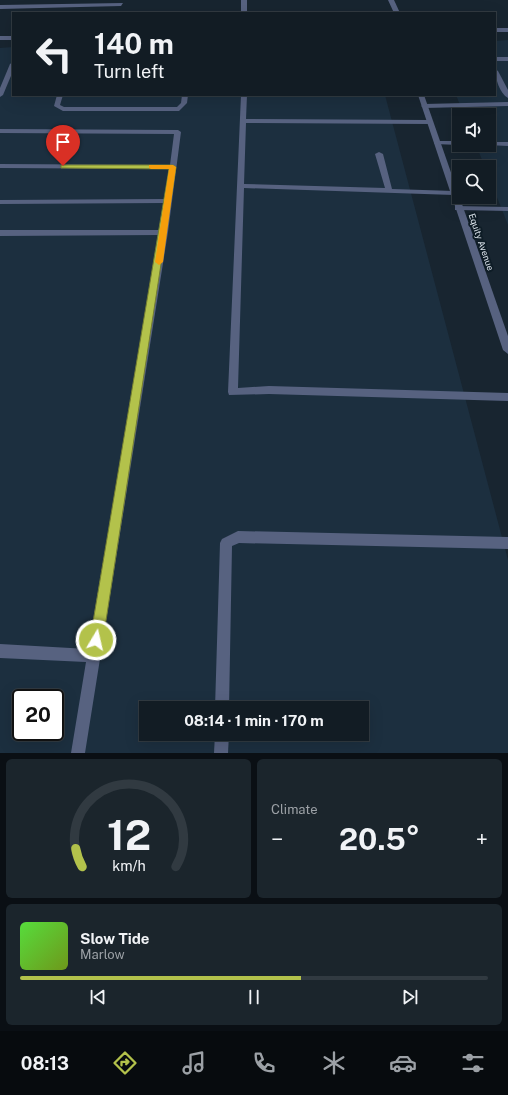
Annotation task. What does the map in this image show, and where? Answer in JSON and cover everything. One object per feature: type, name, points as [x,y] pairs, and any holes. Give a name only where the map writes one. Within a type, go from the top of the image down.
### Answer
[{"type":"street","points":[[244,0],[244,12]]},
{"type":"street","points":[[391,0],[397,12]]},
{"type":"street","points":[[0,7],[121,4]]},
{"type":"street","points":[[496,30],[508,30]]},
{"type":"street","points":[[0,38],[12,38]]},
{"type":"street","points":[[496,59],[508,58]]},
{"type":"street","points":[[0,95],[12,66]]},
{"type":"street","points":[[496,73],[508,96]]},
{"type":"street","points":[[60,96],[57,106],[63,109],[179,109],[184,103],[185,96]]},
{"type":"street","points":[[244,96],[233,392],[268,390],[508,397]]},
{"type":"street","name":"Equity Avenue","points":[[421,96],[452,187]]},
{"type":"street","points":[[424,106],[508,104]]},
{"type":"street","points":[[243,121],[430,122]]},
{"type":"street","points":[[0,131],[178,132],[164,232],[78,753]]},
{"type":"street","points":[[437,143],[452,143]]},
{"type":"street","points":[[496,144],[508,144]]},
{"type":"street","points":[[379,154],[389,191]]},
{"type":"street","points":[[0,166],[173,167]]},
{"type":"street","points":[[240,186],[452,193]]},
{"type":"street","points":[[0,202],[168,201]]},
{"type":"street","name":"Equity Avenue","points":[[457,204],[508,350]]},
{"type":"street","points":[[458,208],[508,209]]},
{"type":"street","points":[[0,233],[164,232]]},
{"type":"street","points":[[222,701],[226,543],[238,537],[508,542]]},
{"type":"street","points":[[0,651],[94,656]]},
{"type":"street","points":[[221,753],[222,741]]},
{"type":"shaded area","points":[[508,40],[508,225],[496,195],[496,160],[482,160],[479,152],[496,152],[496,108],[461,108],[456,96],[496,96],[496,41]]},
{"type":"shaded area","points":[[12,47],[12,96],[385,96],[508,560],[508,753],[0,753],[0,48]]},
{"type":"slow traffic","points":[[151,167],[173,167],[159,262]]},
{"type":"route","points":[[63,166],[173,167],[164,232],[96,640]]}]
